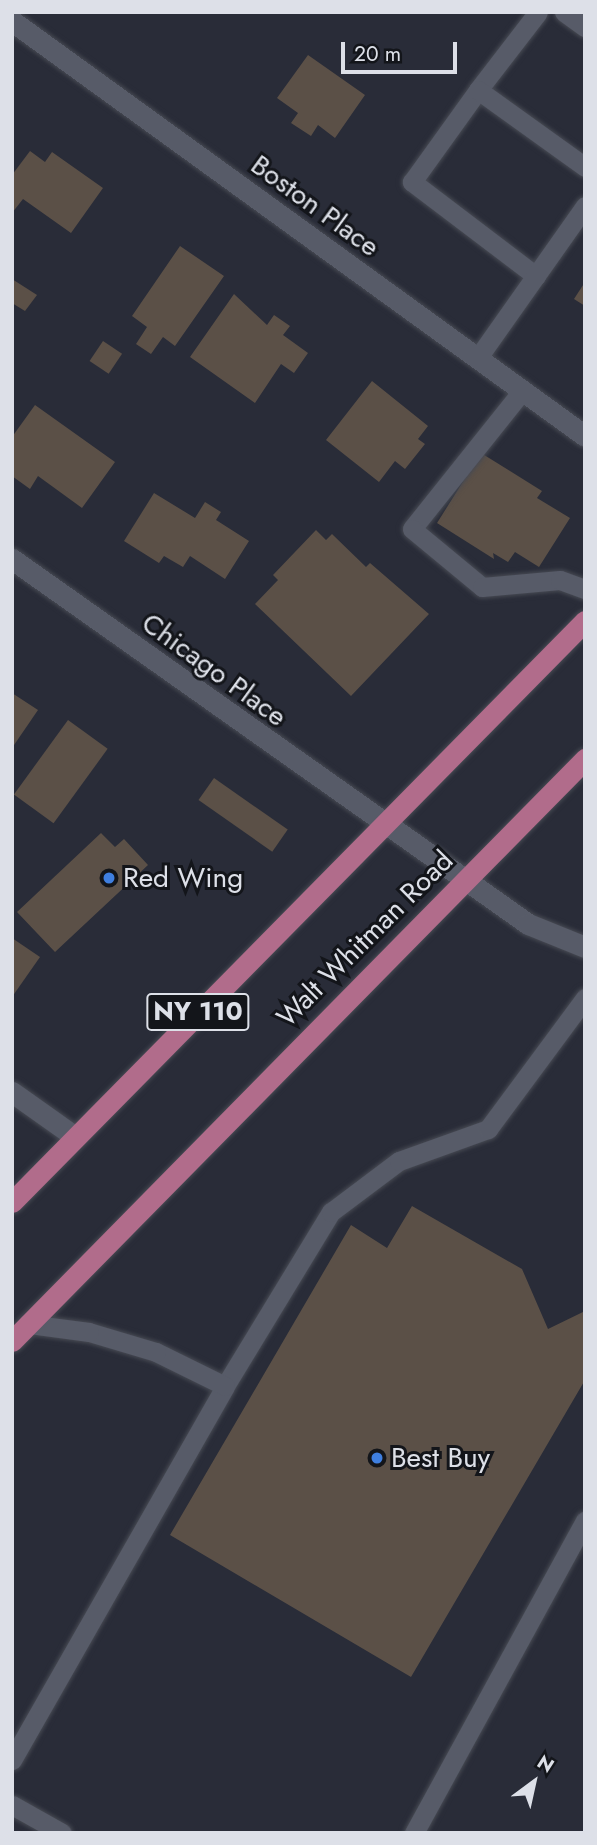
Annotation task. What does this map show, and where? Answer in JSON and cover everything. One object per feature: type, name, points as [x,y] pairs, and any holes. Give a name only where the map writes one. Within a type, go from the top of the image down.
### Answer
[{"type":"main road","name":"NY 110","points":[[12,1202],[74,1136],[585,621]]},
{"type":"main road","name":"Walt Whitman Road","points":[[12,1341],[463,879],[585,760]]},
{"type":"street","name":"Boston Place","points":[[12,21],[585,436]]},
{"type":"street","name":"Chicago Place","points":[[12,559],[384,825],[528,924],[585,947]]},
{"type":"street","points":[[12,1092],[74,1136]]},
{"type":"lane","points":[[536,276],[412,182],[538,12]]},
{"type":"lane","points":[[564,12],[585,27]]},
{"type":"lane","points":[[478,90],[585,167]]},
{"type":"lane","points":[[477,359],[585,206]]},
{"type":"lane","points":[[522,391],[412,529],[482,587],[560,580],[585,589]]},
{"type":"lane","points":[[12,1760],[225,1386],[331,1212],[399,1161],[488,1129],[585,998]]},
{"type":"lane","points":[[28,1324],[89,1332],[156,1352],[225,1386]]},
{"type":"lane","points":[[414,1833],[585,1521]]},
{"type":"lane","points":[[12,1805],[62,1833]]},
{"type":"building","points":[[308,55],[365,95],[335,138],[318,125],[311,136],[291,123],[298,113],[277,98]]},
{"type":"building","points":[[30,151],[45,162],[52,152],[103,188],[71,233],[23,199],[12,213],[12,175]]},
{"type":"building","points":[[180,246],[224,276],[175,346],[163,337],[151,354],[136,344],[147,327],[132,316]]},
{"type":"building","points":[[12,279],[37,295],[25,311],[12,303]]},
{"type":"building","points":[[585,282],[585,306],[574,299]]},
{"type":"building","points":[[234,294],[267,325],[274,315],[290,326],[283,335],[308,353],[294,373],[281,364],[255,403],[190,357]]},
{"type":"building","points":[[103,341],[122,354],[109,374],[90,361]]},
{"type":"building","points":[[372,381],[428,426],[418,439],[425,444],[405,469],[395,461],[379,482],[326,440]]},
{"type":"building","points":[[35,405],[115,462],[82,508],[38,476],[30,489],[12,476],[12,437]]},
{"type":"building","points":[[481,453],[542,491],[537,498],[570,518],[539,567],[515,552],[508,562],[493,553],[494,559],[437,523]]},
{"type":"building","points":[[154,493],[195,518],[205,502],[221,512],[216,520],[249,541],[225,579],[190,556],[183,567],[164,556],[159,563],[124,541]]},
{"type":"building","points":[[316,530],[326,540],[332,534],[366,567],[370,563],[429,614],[351,696],[255,604],[278,580],[273,575]]},
{"type":"building","points":[[12,693],[38,710],[12,748]]},
{"type":"building","points":[[68,720],[108,749],[54,823],[14,794]]},
{"type":"building","points":[[214,778],[288,830],[272,852],[199,800]]},
{"type":"building","points":[[101,833],[115,847],[124,839],[148,865],[55,952],[17,912]]},
{"type":"building","points":[[12,938],[40,957],[12,997]]},
{"type":"building","name":"Best Buy","points":[[412,1206],[522,1269],[548,1329],[585,1311],[585,1380],[411,1677],[170,1535],[351,1225],[387,1248]]},
{"type":"place","name":"Red Wing","points":[[109,878]]},
{"type":"place","name":"Best Buy","points":[[377,1458]]}]
